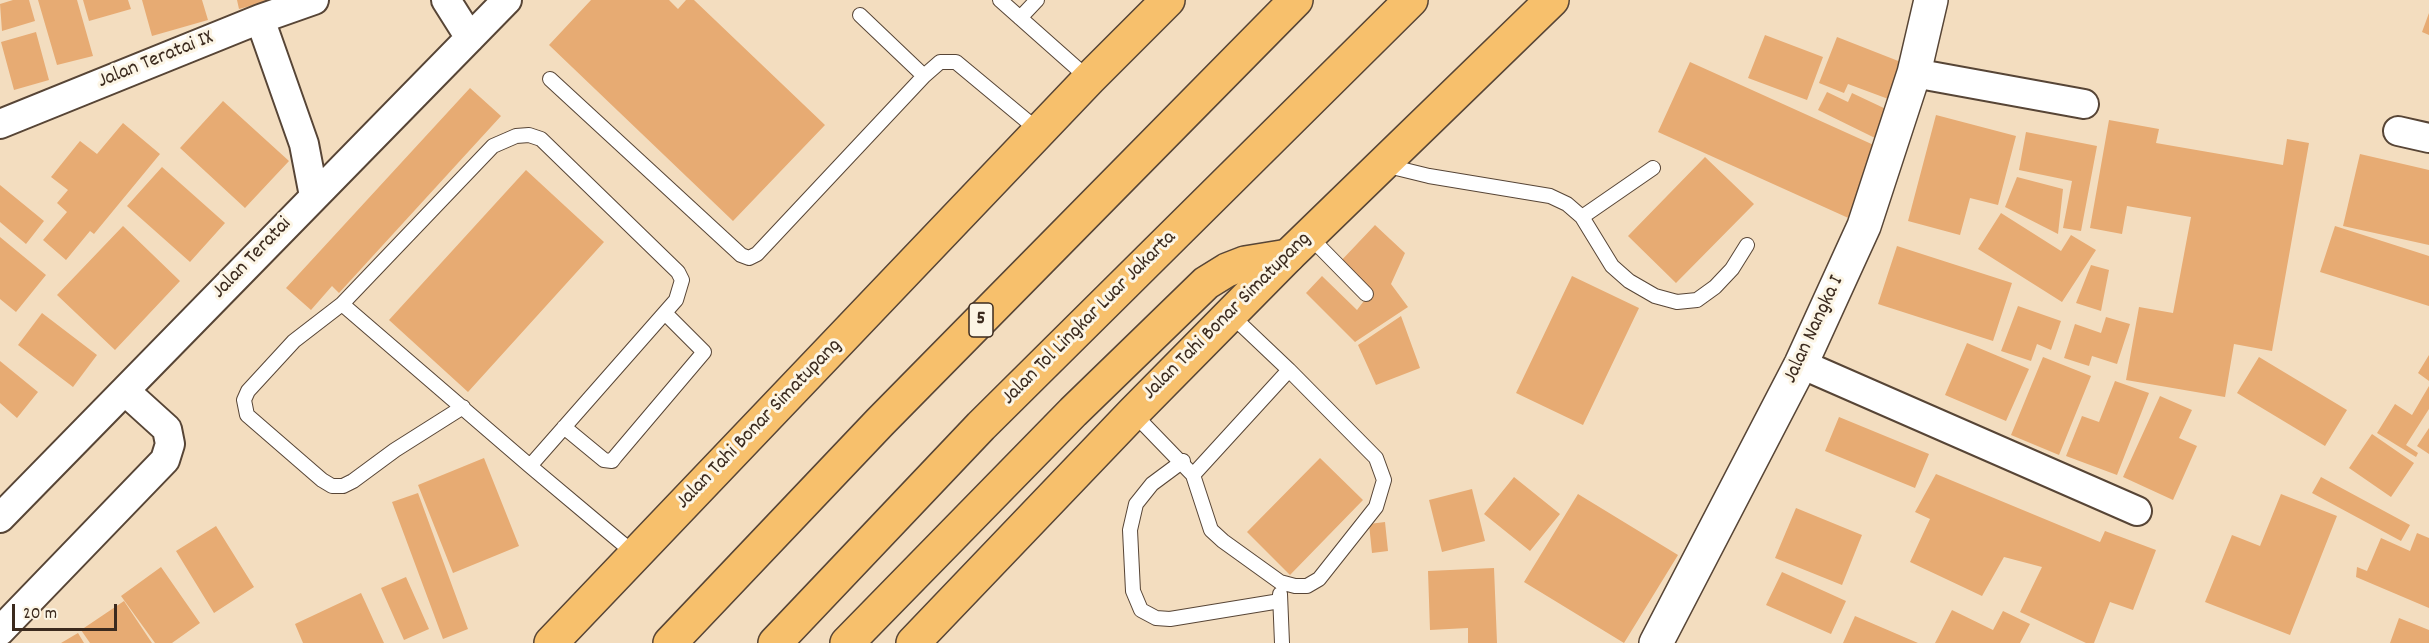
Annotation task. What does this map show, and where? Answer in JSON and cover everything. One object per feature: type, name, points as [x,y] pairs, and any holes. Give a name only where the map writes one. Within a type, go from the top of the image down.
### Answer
[{"type":"highway","name":"Jalan Tahi Bonar Simatupang","points":[[551,643],[1089,79],[1168,0]]},
{"type":"highway","name":"5","points":[[670,643],[880,422],[1296,0]]},
{"type":"highway","name":"Jalan Tol Lingkar Luar Jakarta","points":[[775,643],[981,426],[1411,0]]},
{"type":"highway","name":"Jalan Tahi Bonar Simatupang","points":[[913,643],[1133,413],[1298,246],[1552,0]]},
{"type":"highway","points":[[847,643],[1073,412],[1206,283],[1227,270],[1298,246]]},
{"type":"street","name":"Jalan Teratai IX","points":[[0,124],[260,19],[314,0]]},
{"type":"street","points":[[446,0],[470,38]]},
{"type":"street","name":"Jalan Teratai","points":[[0,518],[507,0]]},
{"type":"street","name":"Jalan Nangka I","points":[[1656,643],[1801,364],[1863,226],[1914,73],[1931,0]]},
{"type":"street","points":[[260,19],[304,144],[315,196]]},
{"type":"street","points":[[1914,73],[2084,104]]},
{"type":"street","points":[[2398,131],[2429,138]]},
{"type":"street","points":[[1801,364],[2137,511]]},
{"type":"street","points":[[0,631],[165,460],[170,444],[167,429],[125,391]]},
{"type":"lane","points":[[1000,0],[1089,79]]},
{"type":"lane","points":[[1020,18],[1037,0]]},
{"type":"lane","points":[[860,15],[924,76]]},
{"type":"lane","points":[[550,79],[741,255],[749,258],[757,254],[924,76],[940,62],[956,62],[1039,132]]},
{"type":"lane","points":[[463,407],[395,450],[353,481],[343,486],[332,486],[322,480],[247,415],[244,400],[248,391],[294,341],[342,304],[494,146],[516,136],[529,135],[541,139],[678,272],[682,280],[681,290],[665,313],[530,466]]},
{"type":"lane","points":[[1382,164],[1429,176],[1550,196],[1566,204],[1582,217],[1612,266],[1655,296],[1677,302],[1697,300],[1715,287],[1732,269],[1747,245]]},
{"type":"lane","points":[[1582,217],[1653,168]]},
{"type":"lane","points":[[1298,246],[1366,294]]},
{"type":"lane","points":[[342,304],[636,555]]},
{"type":"lane","points":[[564,427],[604,460],[612,460],[615,457],[704,352],[665,313]]},
{"type":"lane","points":[[1133,413],[1183,461],[1193,475],[1211,530],[1280,582],[1307,586],[1319,579],[1376,507],[1383,490],[1384,480],[1376,458],[1231,315]]},
{"type":"lane","points":[[1193,475],[1288,370]]},
{"type":"lane","points":[[1183,461],[1152,484],[1136,504],[1130,530],[1133,591],[1141,610],[1156,618],[1170,619],[1280,601]]},
{"type":"lane","points":[[1280,582],[1282,643]]},
{"type":"building","points":[[13,0],[29,0],[35,21],[2,31],[0,4]]},
{"type":"building","points":[[38,0],[77,0],[93,56],[57,65]]},
{"type":"building","points":[[83,0],[128,0],[131,9],[89,21]]},
{"type":"building","points":[[142,0],[202,0],[208,20],[152,36]]},
{"type":"building","points":[[237,0],[269,0],[269,1],[239,9]]},
{"type":"building","points":[[591,0],[669,0],[678,9],[686,0],[694,0],[825,125],[733,221],[549,45]]},
{"type":"building","points":[[2429,13],[2429,35],[2422,32]]},
{"type":"building","points":[[36,32],[49,80],[14,90],[1,42]]},
{"type":"building","points":[[1765,35],[1823,57],[1807,100],[1748,78]]},
{"type":"building","points":[[1837,37],[1906,64],[1891,100],[1848,84],[1844,93],[1819,83]]},
{"type":"building","points":[[1690,62],[1887,151],[1855,221],[1658,132]]},
{"type":"building","points":[[470,88],[501,116],[339,293],[332,286],[311,310],[286,288]]},
{"type":"building","points":[[1827,92],[1848,102],[1852,93],[1888,110],[1875,138],[1818,110]]},
{"type":"building","points":[[223,101],[289,161],[245,208],[180,148]]},
{"type":"building","points":[[1936,115],[2016,136],[1998,205],[1970,198],[1960,235],[1908,221]]},
{"type":"building","points":[[2109,120],[2159,129],[2156,143],[2283,165],[2287,139],[2309,143],[2272,351],[2234,344],[2225,397],[2126,380],[2139,307],[2173,313],[2191,217],[2127,206],[2122,234],[2090,228]]},
{"type":"building","points":[[123,123],[160,154],[94,234],[90,231],[66,260],[43,240],[67,212],[57,203],[68,190],[51,177],[80,141],[97,154]]},
{"type":"building","points":[[2026,132],[2097,146],[2081,231],[2063,228],[2072,181],[2019,170]]},
{"type":"building","points":[[2360,154],[2429,170],[2429,245],[2343,226]]},
{"type":"building","points":[[1705,157],[1754,204],[1676,283],[1628,236]]},
{"type":"building","points":[[162,167],[225,223],[190,262],[127,206]]},
{"type":"building","points":[[526,170],[604,242],[468,392],[389,320]]},
{"type":"building","points":[[2017,177],[2063,189],[2058,234],[2005,207]]},
{"type":"building","points":[[0,185],[44,221],[26,244],[0,222]]},
{"type":"building","points":[[2001,213],[2061,251],[2071,235],[2096,250],[2062,302],[1978,249]]},
{"type":"building","points":[[1375,225],[1405,253],[1391,284],[1408,307],[1355,342],[1306,293],[1322,276],[1357,310],[1370,293],[1339,263]]},
{"type":"building","points":[[123,226],[180,281],[115,350],[57,295]]},
{"type":"building","points":[[2335,226],[2429,256],[2429,306],[2320,272]]},
{"type":"building","points":[[0,237],[46,275],[16,312],[0,299]]},
{"type":"building","points":[[1897,246],[2012,283],[1993,341],[1878,304]]},
{"type":"building","points":[[2091,265],[2109,270],[2101,311],[2076,303]]},
{"type":"building","points":[[1572,276],[1639,308],[1583,425],[1516,393]]},
{"type":"building","points":[[2018,306],[2061,321],[2051,350],[2037,344],[2031,361],[2001,351]]},
{"type":"building","points":[[42,313],[97,355],[73,387],[18,345]]},
{"type":"building","points":[[1401,316],[1420,368],[1376,385],[1358,345]]},
{"type":"building","points":[[2106,317],[2130,324],[2117,364],[2092,356],[2089,366],[2064,358],[2075,324],[2101,333]]},
{"type":"building","points":[[1967,343],[2029,369],[2006,421],[1945,395]]},
{"type":"building","points":[[2429,355],[2429,381],[2418,373]]},
{"type":"building","points":[[2043,357],[2091,376],[2059,455],[2011,435]]},
{"type":"building","points":[[2259,357],[2347,410],[2325,446],[2237,393]]},
{"type":"building","points":[[0,361],[38,392],[17,418],[0,403]]},
{"type":"building","points":[[2115,381],[2149,393],[2117,475],[2066,456],[2082,416],[2099,422]]},
{"type":"building","points":[[2429,386],[2429,409],[2406,445],[2418,453],[2416,457],[2377,433],[2395,404],[2412,415]]},
{"type":"building","points":[[2160,396],[2192,410],[2179,438],[2197,446],[2173,500],[2123,477]]},
{"type":"building","points":[[1839,417],[1929,454],[1915,488],[1825,451]]},
{"type":"building","points":[[2429,428],[2429,454],[2417,446]]},
{"type":"building","points":[[2372,434],[2414,463],[2391,497],[2349,468]]},
{"type":"building","points":[[484,458],[519,546],[453,573],[418,485]]},
{"type":"building","points":[[1320,458],[1363,500],[1290,575],[1247,532]]},
{"type":"building","points":[[1936,474],[2100,542],[2105,531],[2156,550],[2133,610],[2110,602],[2094,643],[2086,643],[2020,612],[2042,567],[2004,557],[1982,596],[1910,562],[1930,519],[1915,512]]},
{"type":"building","points":[[1514,477],[1560,514],[1530,551],[1484,514]]},
{"type":"building","points":[[2321,477],[2410,525],[2401,541],[2312,493]]},
{"type":"building","points":[[1472,489],[1485,541],[1442,552],[1429,500]]},
{"type":"building","points":[[418,493],[468,629],[443,639],[392,502]]},
{"type":"building","points":[[1578,494],[1678,555],[1624,643],[1524,582]]},
{"type":"building","points":[[2281,494],[2337,516],[2290,635],[2205,602],[2232,535],[2260,546]]},
{"type":"building","points":[[1796,508],[1862,535],[1842,585],[1775,558]]},
{"type":"building","points":[[1385,522],[1388,551],[1372,553],[1369,524]]},
{"type":"building","points":[[216,526],[254,587],[214,613],[176,551]]},
{"type":"building","points":[[2417,533],[2429,538],[2429,608],[2356,577],[2357,567],[2367,571],[2381,538],[2410,551]]},
{"type":"building","points":[[161,567],[200,623],[172,643],[155,643],[121,596]]},
{"type":"building","points":[[1494,568],[1497,643],[1468,643],[1468,628],[1430,630],[1428,571]]},
{"type":"building","points":[[1782,572],[1846,601],[1831,634],[1766,605]]},
{"type":"building","points":[[406,577],[429,629],[404,640],[381,588]]},
{"type":"building","points":[[361,593],[384,643],[303,643],[295,624]]},
{"type":"building","points":[[124,601],[152,643],[90,643],[81,630]]},
{"type":"building","points":[[1952,610],[1993,630],[2003,611],[2030,624],[2020,643],[1935,643]]},
{"type":"building","points":[[1855,616],[1918,643],[1843,643]]},
{"type":"building","points":[[2399,618],[2429,630],[2429,643],[2390,643]]},
{"type":"building","points":[[78,633],[84,643],[61,643]]}]
